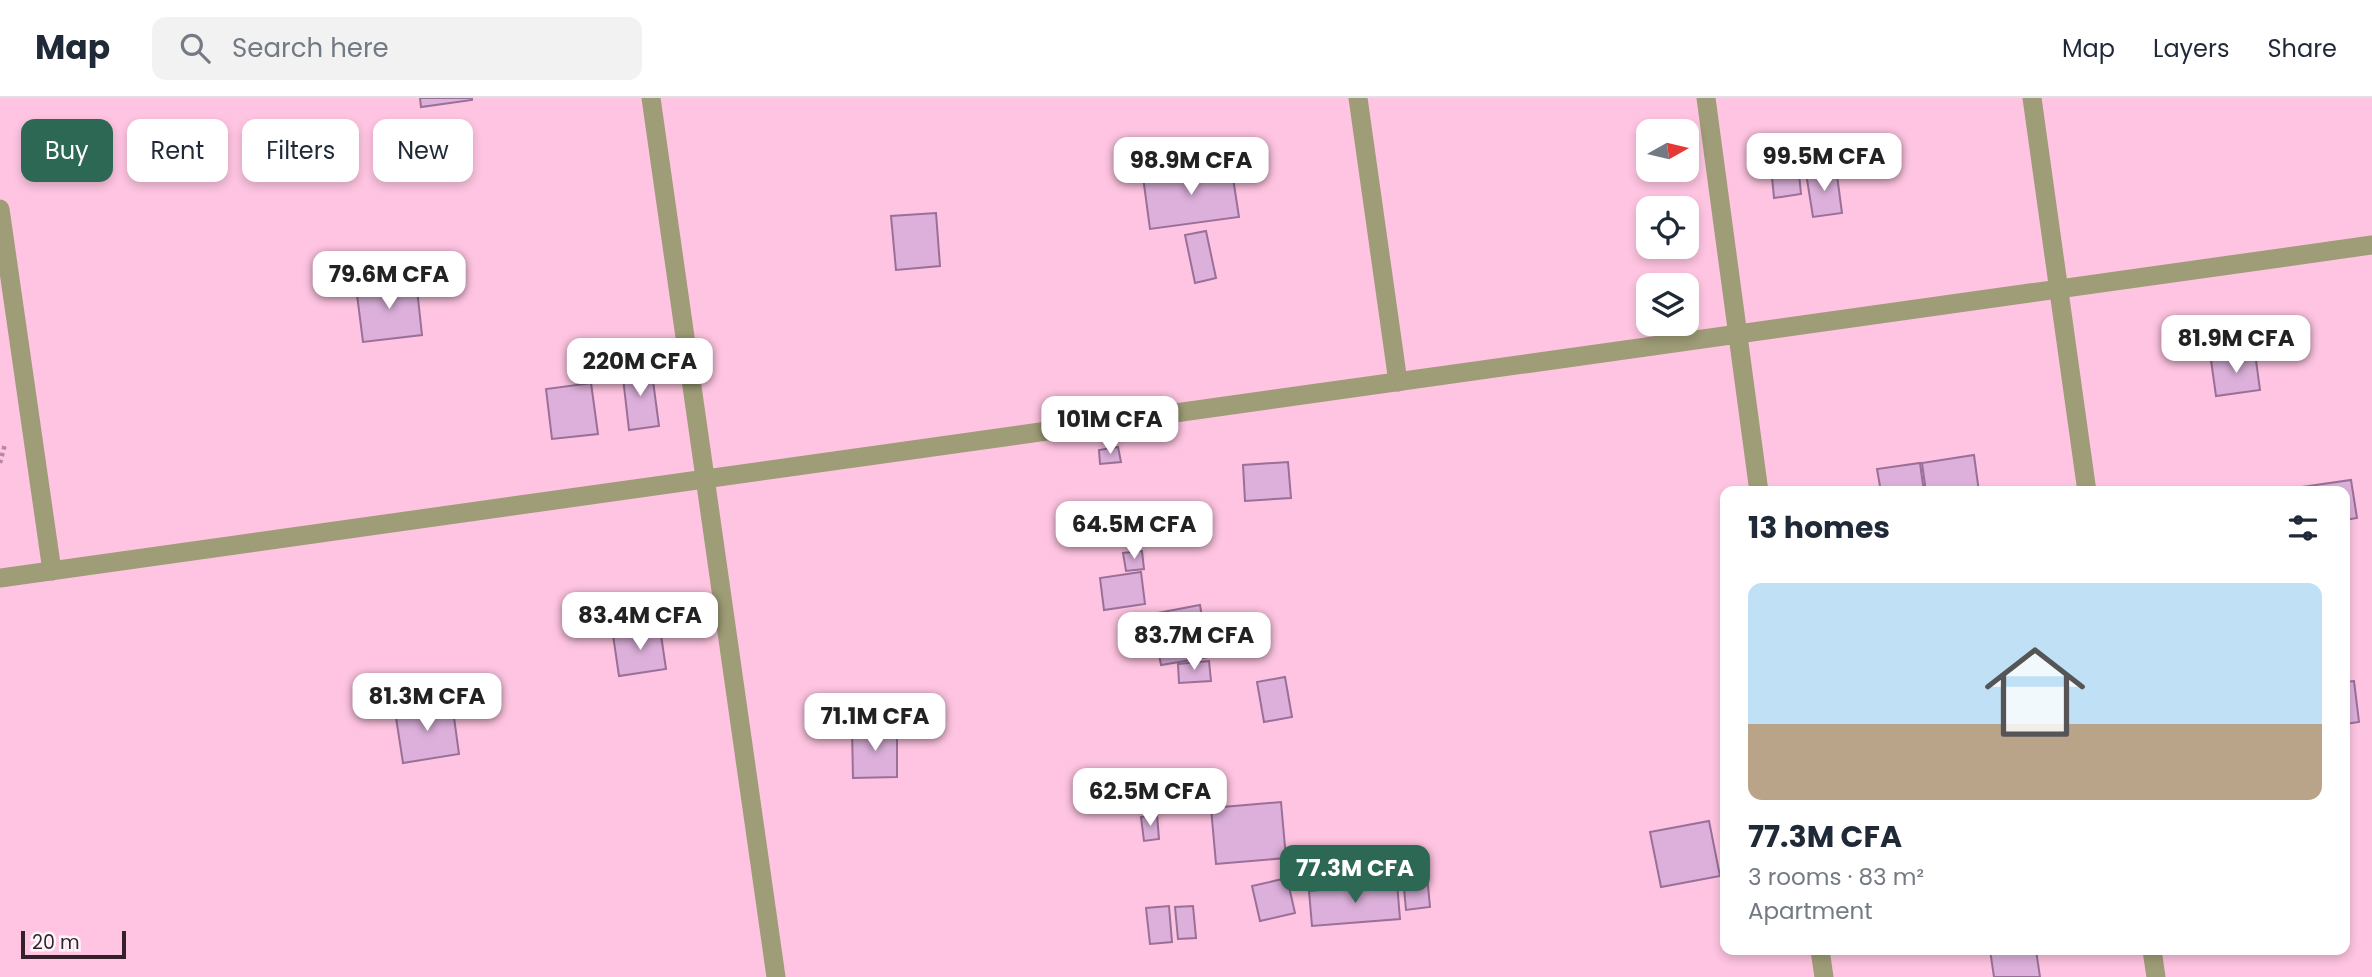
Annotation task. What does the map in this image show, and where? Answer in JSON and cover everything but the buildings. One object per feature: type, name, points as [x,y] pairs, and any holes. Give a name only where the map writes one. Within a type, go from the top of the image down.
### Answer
[{"type":"street","points":[[651,98],[776,977]]},
{"type":"street","points":[[1358,98],[1398,382]]},
{"type":"street","points":[[1706,98],[1758,486]]},
{"type":"street","points":[[2032,98],[2086,486]]},
{"type":"street","points":[[0,209],[52,571]]},
{"type":"street","points":[[0,578],[2372,245]]},
{"type":"street","points":[[1821,955],[1824,977]]},
{"type":"street","points":[[2153,955],[2156,977]]}]
